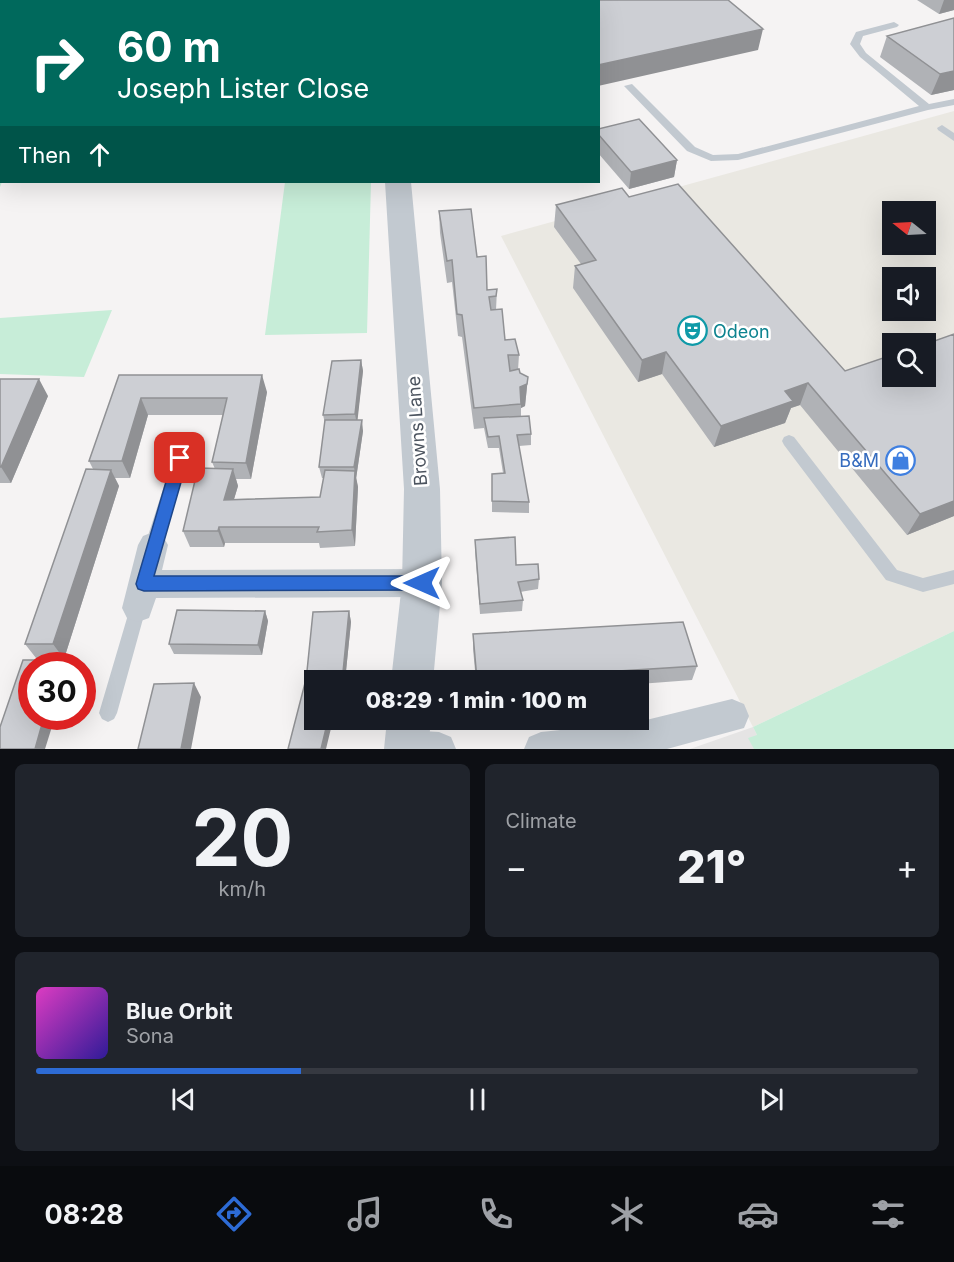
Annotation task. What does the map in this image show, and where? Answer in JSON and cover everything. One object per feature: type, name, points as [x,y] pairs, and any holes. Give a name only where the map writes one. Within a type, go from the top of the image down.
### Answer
[{"type":"street","name":"Browns Lane","points":[[398,183],[422,489],[422,583],[413,670]]},
{"type":"street","points":[[153,545],[141,596],[422,583]]},
{"type":"street","points":[[541,749],[638,739],[732,716]]},
{"type":"lane","points":[[894,26],[859,34],[855,44],[863,55],[927,106]]},
{"type":"lane","points":[[629,86],[691,148],[711,158],[738,157],[927,106],[954,102]]},
{"type":"lane","points":[[789,441],[892,576],[923,585],[954,577]]},
{"type":"lane","points":[[153,545],[180,458]]},
{"type":"lane","points":[[108,713],[141,596]]},
{"type":"shaded area","points":[[954,111],[954,631],[753,727],[501,236]]},
{"type":"shaded area","points":[[753,727],[764,749],[690,749]]},
{"type":"green space","points":[[285,183],[371,183],[367,333],[265,335]]},
{"type":"green space","points":[[112,310],[84,377],[0,374],[0,318]]},
{"type":"green space","points":[[954,631],[954,749],[754,749],[748,738],[757,735],[753,727]]},
{"type":"building","points":[[600,0],[728,0],[763,29],[600,65]]},
{"type":"building","points":[[954,18],[954,71],[940,74],[887,36]]},
{"type":"building","points":[[639,119],[677,160],[631,172],[600,136],[600,129]]},
{"type":"building","points":[[678,184],[845,371],[882,358],[882,387],[936,387],[936,340],[954,334],[954,501],[920,514],[808,383],[785,391],[793,401],[721,426],[666,352],[642,360],[575,266],[596,260],[556,205],[622,188],[629,197]]},
{"type":"building","points":[[471,209],[477,257],[486,256],[487,290],[497,289],[496,296],[489,297],[491,310],[502,309],[505,340],[515,339],[519,355],[508,355],[510,371],[519,369],[520,373],[528,377],[527,384],[520,387],[521,404],[474,408],[462,315],[457,314],[452,260],[447,261],[439,211]]},
{"type":"building","points":[[361,360],[355,414],[323,415],[332,361]]},
{"type":"building","points":[[119,375],[262,375],[246,463],[212,462],[227,398],[141,398],[122,461],[89,461]]},
{"type":"building","points":[[0,379],[39,379],[1,467],[0,467]]},
{"type":"building","points":[[529,416],[531,434],[517,435],[529,502],[492,501],[492,474],[505,473],[499,436],[488,437],[484,418]]},
{"type":"building","points":[[325,420],[362,420],[354,467],[319,467]]},
{"type":"building","points":[[198,468],[233,469],[224,500],[320,497],[325,470],[355,471],[352,530],[317,532],[319,527],[219,527],[218,531],[183,531]]},
{"type":"building","points":[[86,469],[111,470],[53,644],[25,644]]},
{"type":"building","points":[[515,537],[516,565],[538,564],[539,579],[518,582],[523,600],[480,604],[475,540]]},
{"type":"building","points":[[177,610],[265,611],[258,645],[169,644]]},
{"type":"building","points":[[349,611],[343,670],[307,670],[313,612]]},
{"type":"building","points":[[683,622],[697,666],[634,670],[476,670],[473,634]]},
{"type":"building","points":[[18,675],[18,730],[40,730],[35,749],[0,749],[0,727]]},
{"type":"building","points":[[194,683],[181,749],[138,749],[154,684]]},
{"type":"building","points":[[304,687],[304,730],[326,730],[321,749],[288,749]]},
{"type":"place","name":"Odeon","points":[[692,331]]},
{"type":"place","name":"B&M","points":[[900,460]]},
{"type":"route","points":[[180,458],[153,545],[144,584],[422,583]]}]
